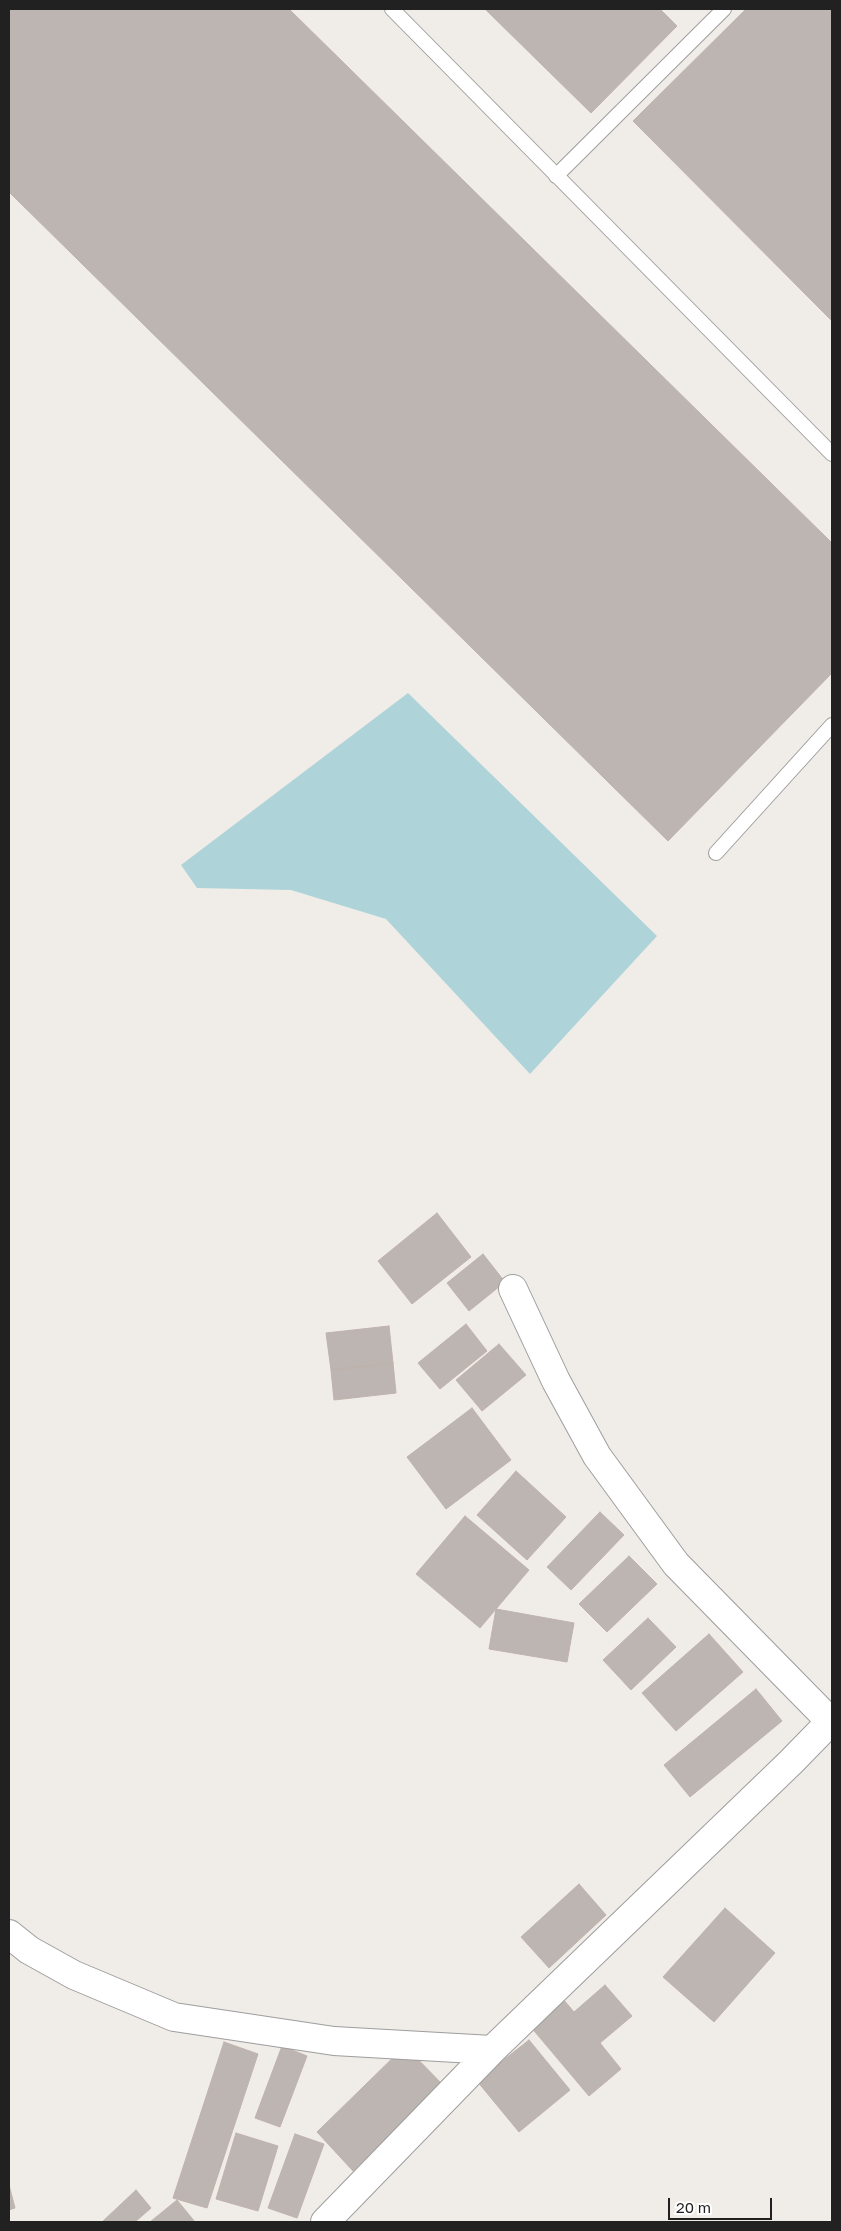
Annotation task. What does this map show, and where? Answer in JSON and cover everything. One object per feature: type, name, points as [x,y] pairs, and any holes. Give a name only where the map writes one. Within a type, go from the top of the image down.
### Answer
[{"type":"street","points":[[324,2222],[492,2050],[832,1722],[670,1556],[597,1456],[556,1381],[513,1289]]},
{"type":"street","points":[[9,1934],[29,1950],[74,1975],[174,2017],[334,2041],[492,2050]]},
{"type":"lane","points":[[392,9],[832,454]]},
{"type":"lane","points":[[556,176],[724,9]]},
{"type":"lane","points":[[716,853],[832,726]]},
{"type":"water","points":[[408,693],[657,936],[530,1074],[386,919],[291,890],[197,888],[181,865]]},
{"type":"building","points":[[9,9],[289,9],[832,543],[832,673],[668,841],[9,192]]},
{"type":"building","points":[[485,9],[660,9],[677,26],[591,113]]},
{"type":"building","points":[[746,9],[830,9],[832,11],[832,321],[633,121]]},
{"type":"building","points":[[437,1213],[471,1257],[412,1304],[378,1261]]},
{"type":"building","points":[[483,1254],[505,1282],[469,1311],[447,1283]]},
{"type":"building","points":[[466,1324],[487,1351],[440,1389],[418,1363]]},
{"type":"building","points":[[389,1326],[393,1363],[331,1370],[326,1333]]},
{"type":"building","points":[[499,1344],[526,1375],[482,1411],[456,1380]]},
{"type":"building","points":[[393,1363],[396,1393],[334,1400],[331,1370]]},
{"type":"building","points":[[472,1408],[511,1460],[446,1509],[407,1457]]},
{"type":"building","points":[[516,1471],[566,1517],[527,1560],[477,1515]]},
{"type":"building","points":[[600,1512],[624,1535],[571,1590],[547,1567]]},
{"type":"building","points":[[465,1516],[529,1570],[480,1628],[416,1574]]},
{"type":"building","points":[[629,1556],[657,1584],[607,1632],[579,1604]]},
{"type":"building","points":[[496,1609],[574,1623],[567,1662],[489,1649]]},
{"type":"building","points":[[648,1618],[676,1647],[631,1690],[603,1660]]},
{"type":"building","points":[[709,1634],[743,1672],[676,1731],[642,1693]]},
{"type":"building","points":[[756,1689],[782,1721],[690,1797],[664,1765]]},
{"type":"building","points":[[579,1884],[606,1915],[549,1968],[521,1937]]},
{"type":"building","points":[[725,1908],[775,1953],[714,2022],[663,1977]]},
{"type":"building","points":[[605,1985],[632,2016],[600,2043],[621,2069],[589,2096],[530,2026],[563,1999],[574,2012]]},
{"type":"building","points":[[529,2040],[570,2090],[519,2132],[477,2081]]},
{"type":"building","points":[[224,2042],[258,2054],[207,2208],[173,2198]]},
{"type":"building","points":[[282,2046],[307,2056],[280,2127],[255,2118]]},
{"type":"building","points":[[405,2046],[442,2084],[353,2171],[317,2132]]},
{"type":"building","points":[[236,2133],[278,2146],[258,2211],[216,2199]]},
{"type":"building","points":[[295,2134],[324,2144],[297,2218],[268,2208]]},
{"type":"building","points":[[9,2185],[15,2208],[9,2210]]},
{"type":"building","points":[[136,2190],[151,2208],[135,2222],[102,2222]]},
{"type":"building","points":[[177,2200],[195,2222],[150,2222]]}]
